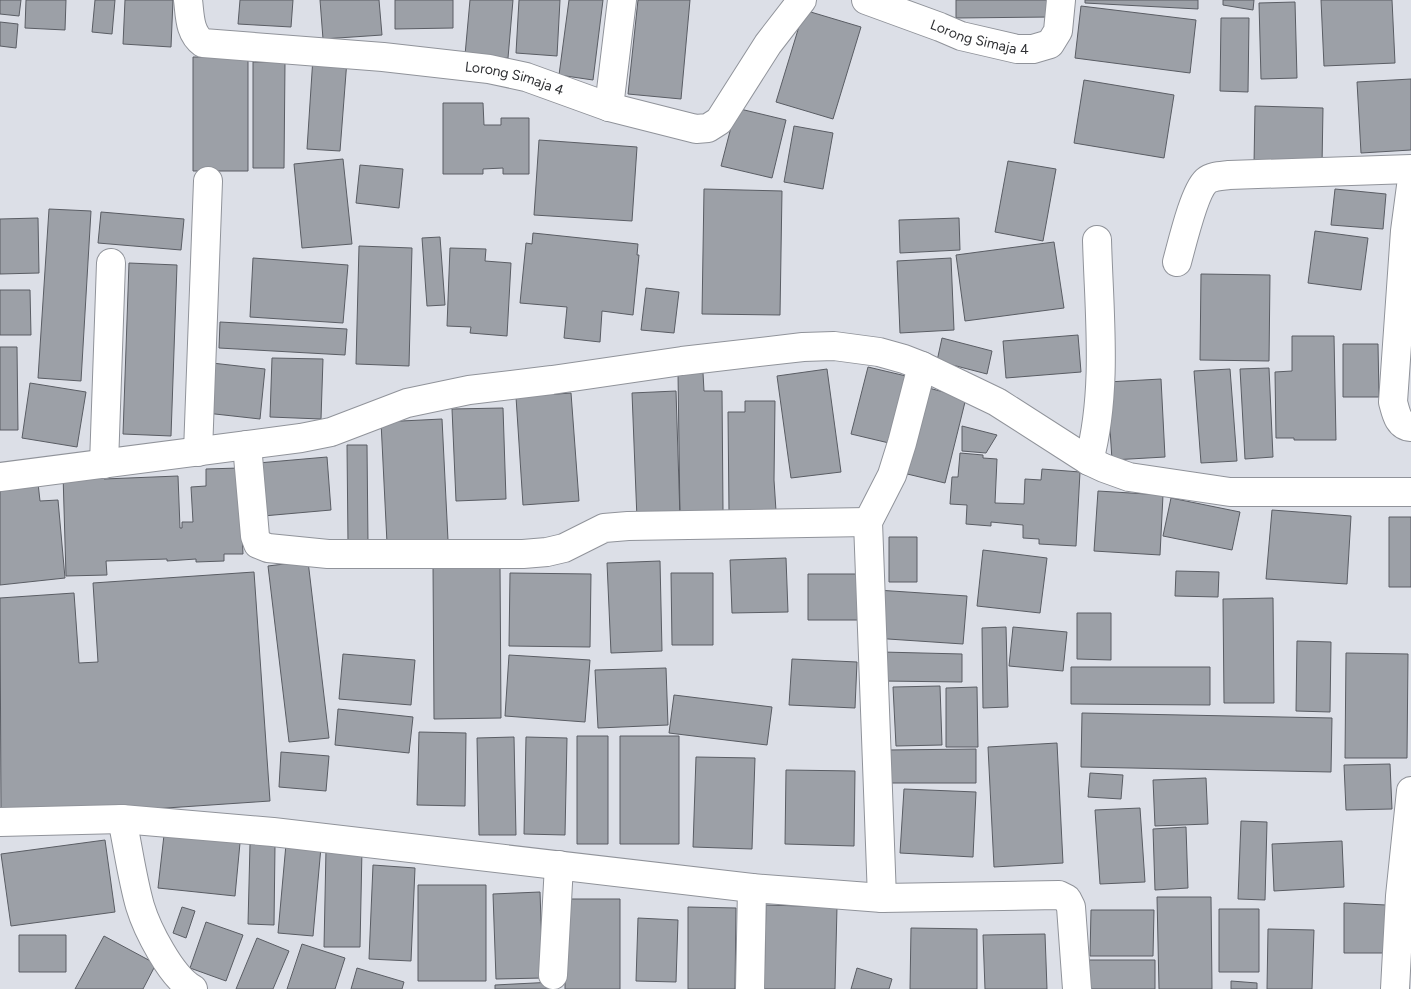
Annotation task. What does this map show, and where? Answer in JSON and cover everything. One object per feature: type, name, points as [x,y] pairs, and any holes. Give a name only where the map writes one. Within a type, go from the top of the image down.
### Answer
[{"type":"street","name":"Lorong Simaja 4","points":[[188,0],[192,30],[196,38],[203,43],[383,57],[489,69],[526,77],[610,107],[696,130],[708,128],[719,122],[768,44],[802,0]]},
{"type":"street","points":[[610,107],[622,0]]},
{"type":"street","name":"Lorong Simaja 4","points":[[866,0],[961,36],[1017,49],[1034,49],[1050,44],[1058,31],[1061,0]]},
{"type":"street","points":[[1177,262],[1198,193],[1205,181],[1211,178],[1228,175],[1411,169]]},
{"type":"street","points":[[198,452],[208,181]]},
{"type":"street","points":[[1411,186],[1403,249],[1393,402],[1397,418],[1406,426],[1411,427]]},
{"type":"street","points":[[1089,461],[1095,438],[1101,348],[1096,240]]},
{"type":"street","points":[[104,464],[110,263]]},
{"type":"street","points":[[0,478],[301,438],[331,432],[407,403],[469,390],[682,361],[803,347],[834,346],[879,352],[922,366],[997,402],[1089,461],[1129,477],[1230,492],[1411,492]]},
{"type":"street","points":[[882,898],[868,522],[892,475],[922,366]]},
{"type":"street","points":[[247,445],[255,536],[258,544],[268,548],[328,554],[523,554],[564,548],[604,528],[868,522]]},
{"type":"street","points":[[1396,989],[1400,896],[1411,791]]},
{"type":"street","points":[[0,822],[122,819],[273,832],[752,888],[882,898],[1059,896],[1067,899],[1071,907],[1076,989]]},
{"type":"street","points":[[122,819],[140,907],[166,962],[182,981],[193,989]]},
{"type":"street","points":[[553,975],[559,865]]},
{"type":"street","points":[[750,989],[752,888]]},
{"type":"building","points":[[0,0],[21,0],[19,16],[0,14]]},
{"type":"building","points":[[26,0],[66,0],[65,30],[25,28]]},
{"type":"building","points":[[95,0],[115,0],[112,34],[92,32]]},
{"type":"building","points":[[125,0],[173,0],[171,47],[123,44]]},
{"type":"building","points":[[240,0],[293,0],[291,27],[238,24]]},
{"type":"building","points":[[320,0],[379,0],[382,35],[323,39]]},
{"type":"building","points":[[395,0],[453,0],[453,28],[395,29]]},
{"type":"building","points":[[470,0],[513,0],[508,58],[465,55]]},
{"type":"building","points":[[519,0],[560,0],[557,56],[516,53]]},
{"type":"building","points":[[569,0],[603,0],[593,80],[559,75]]},
{"type":"building","points":[[638,0],[690,0],[681,99],[628,94]]},
{"type":"building","points":[[956,0],[1051,0],[1051,17],[956,18]]},
{"type":"building","points":[[1085,0],[1198,0],[1198,9],[1085,3]]},
{"type":"building","points":[[1223,0],[1254,0],[1253,10],[1223,5]]},
{"type":"building","points":[[1321,0],[1392,0],[1395,63],[1324,66]]},
{"type":"building","points":[[1295,2],[1297,78],[1261,79],[1259,3]]},
{"type":"building","points":[[1081,6],[1196,20],[1190,73],[1075,58]]},
{"type":"building","points":[[804,10],[861,27],[833,119],[776,102]]},
{"type":"building","points":[[1221,18],[1249,18],[1248,92],[1220,91]]},
{"type":"building","points":[[0,22],[18,24],[16,48],[0,46]]},
{"type":"building","points":[[193,57],[248,57],[248,171],[193,171]]},
{"type":"building","points":[[313,57],[347,60],[340,151],[307,149]]},
{"type":"building","points":[[253,62],[285,62],[284,168],[253,168]]},
{"type":"building","points":[[1411,79],[1411,150],[1361,153],[1357,82]]},
{"type":"building","points":[[1084,80],[1174,95],[1164,158],[1074,143]]},
{"type":"building","points":[[443,103],[483,103],[484,125],[501,125],[501,118],[529,118],[529,174],[503,174],[503,168],[483,169],[483,174],[443,174]]},
{"type":"building","points":[[1255,106],[1323,108],[1322,165],[1254,164]]},
{"type":"building","points":[[736,108],[786,120],[772,178],[721,166]]},
{"type":"building","points":[[794,126],[833,133],[823,189],[784,182]]},
{"type":"building","points":[[539,140],[637,147],[632,221],[534,215]]},
{"type":"building","points":[[343,159],[352,244],[302,248],[294,164]]},
{"type":"building","points":[[1008,161],[1056,169],[1043,241],[995,232]]},
{"type":"building","points":[[360,165],[403,169],[399,208],[356,203]]},
{"type":"building","points":[[704,189],[782,191],[780,315],[702,314]]},
{"type":"building","points":[[1335,189],[1386,194],[1383,229],[1331,225]]},
{"type":"building","points":[[49,209],[91,211],[81,381],[38,378]]},
{"type":"building","points":[[101,212],[184,219],[181,250],[98,243]]},
{"type":"building","points":[[38,218],[39,273],[0,274],[0,219]]},
{"type":"building","points":[[959,218],[960,250],[900,253],[899,220]]},
{"type":"building","points":[[1315,231],[1368,238],[1361,290],[1308,283]]},
{"type":"building","points":[[533,233],[638,244],[637,255],[639,255],[633,315],[602,311],[600,342],[564,338],[567,307],[520,303],[526,243],[532,244]]},
{"type":"building","points":[[440,237],[445,305],[427,306],[422,238]]},
{"type":"building","points":[[1054,242],[1064,308],[965,321],[956,255]]},
{"type":"building","points":[[359,246],[412,248],[409,366],[356,364]]},
{"type":"building","points":[[450,248],[486,249],[485,261],[511,263],[507,336],[470,333],[471,327],[447,326]]},
{"type":"building","points":[[253,258],[348,265],[343,323],[250,317]]},
{"type":"building","points":[[951,258],[954,330],[900,333],[897,261]]},
{"type":"building","points":[[129,263],[177,265],[171,436],[123,434]]},
{"type":"building","points":[[1201,274],[1270,275],[1269,361],[1200,360]]},
{"type":"building","points":[[646,288],[679,292],[674,333],[641,330]]},
{"type":"building","points":[[0,290],[30,290],[31,335],[0,335]]},
{"type":"building","points":[[220,322],[347,329],[345,355],[219,348]]},
{"type":"building","points":[[1078,335],[1081,372],[1006,378],[1003,341]]},
{"type":"building","points":[[1292,336],[1334,336],[1336,440],[1276,438],[1275,372],[1292,371]]},
{"type":"building","points":[[942,338],[992,351],[987,374],[937,361]]},
{"type":"building","points":[[1343,344],[1378,344],[1379,397],[1343,397]]},
{"type":"building","points":[[0,347],[17,347],[18,430],[0,430]]},
{"type":"building","points":[[272,358],[323,359],[321,419],[270,417]]},
{"type":"building","points":[[212,363],[265,369],[260,419],[206,413]]},
{"type":"building","points":[[868,367],[906,376],[889,443],[851,434]]},
{"type":"building","points":[[1269,368],[1273,457],[1245,459],[1240,369]]},
{"type":"building","points":[[827,369],[841,472],[791,478],[777,376]]},
{"type":"building","points":[[1230,369],[1237,461],[1201,463],[1194,371]]},
{"type":"building","points":[[678,373],[703,373],[704,391],[722,391],[723,511],[707,511],[680,517]]},
{"type":"building","points":[[1161,379],[1165,457],[1112,460],[1107,382]]},
{"type":"building","points":[[30,383],[86,392],[77,447],[22,438]]},
{"type":"building","points":[[925,387],[966,398],[945,483],[903,473]]},
{"type":"building","points":[[676,391],[680,517],[637,519],[632,393]]},
{"type":"building","points":[[571,393],[579,501],[523,505],[516,397]]},
{"type":"building","points":[[745,401],[775,401],[774,480],[776,511],[729,512],[728,412],[745,412]]},
{"type":"building","points":[[503,408],[506,499],[456,501],[452,409]]},
{"type":"building","points":[[442,419],[448,540],[387,543],[381,422]]},
{"type":"building","points":[[962,426],[997,435],[986,453],[962,451]]},
{"type":"building","points":[[347,445],[367,445],[368,543],[348,543]]},
{"type":"building","points":[[960,453],[983,455],[983,458],[997,459],[995,503],[1024,504],[1025,479],[1041,480],[1042,469],[1080,472],[1076,546],[1039,544],[1039,539],[1023,538],[1023,525],[991,522],[991,526],[966,524],[967,505],[950,504],[952,477],[958,477]]},
{"type":"building","points":[[327,457],[331,510],[263,516],[258,463]]},
{"type":"building","points":[[239,468],[243,554],[224,554],[224,561],[196,562],[196,559],[167,561],[167,559],[106,561],[107,575],[66,576],[63,474],[104,473],[104,479],[178,476],[180,528],[182,528],[182,522],[193,522],[191,487],[206,486],[206,469]]},
{"type":"building","points":[[38,483],[40,501],[58,500],[65,578],[0,585],[0,486]]},
{"type":"building","points":[[1098,491],[1163,495],[1160,555],[1094,551]]},
{"type":"building","points":[[1171,498],[1240,512],[1232,550],[1163,536]]},
{"type":"building","points":[[1272,510],[1351,516],[1347,584],[1266,579]]},
{"type":"building","points":[[1389,517],[1411,517],[1411,587],[1389,587]]},
{"type":"building","points":[[889,537],[917,537],[917,582],[889,582]]},
{"type":"building","points":[[983,550],[1047,558],[1040,613],[977,606]]},
{"type":"building","points":[[786,558],[788,612],[732,613],[730,560]]},
{"type":"building","points":[[308,561],[329,738],[289,742],[268,566]]},
{"type":"building","points":[[660,561],[662,651],[611,653],[607,563]]},
{"type":"building","points":[[500,564],[501,718],[434,719],[433,565]]},
{"type":"building","points":[[1176,571],[1219,572],[1218,597],[1175,596]]},
{"type":"building","points":[[254,572],[270,801],[107,812],[1,816],[0,598],[74,593],[79,663],[98,662],[93,583]]},
{"type":"building","points":[[510,573],[591,574],[590,647],[509,646]]},
{"type":"building","points":[[671,573],[713,573],[713,645],[672,645]]},
{"type":"building","points":[[808,574],[861,574],[861,620],[808,620]]},
{"type":"building","points":[[877,590],[967,596],[963,644],[873,638]]},
{"type":"building","points":[[1273,598],[1274,703],[1224,703],[1223,599]]},
{"type":"building","points":[[1077,613],[1111,613],[1111,660],[1077,659]]},
{"type":"building","points":[[1006,627],[1008,707],[983,708],[982,628]]},
{"type":"building","points":[[1013,627],[1067,632],[1063,671],[1009,666]]},
{"type":"building","points":[[1297,641],[1331,642],[1330,712],[1296,711]]},
{"type":"building","points":[[882,652],[962,654],[962,682],[882,681]]},
{"type":"building","points":[[1346,653],[1408,654],[1407,758],[1345,758]]},
{"type":"building","points":[[343,654],[415,660],[411,705],[339,699]]},
{"type":"building","points":[[509,655],[590,660],[585,722],[505,716]]},
{"type":"building","points":[[792,659],[857,662],[855,708],[789,705]]},
{"type":"building","points":[[1071,667],[1210,667],[1210,705],[1071,704]]},
{"type":"building","points":[[666,668],[668,725],[598,728],[595,670]]},
{"type":"building","points":[[940,686],[942,745],[896,746],[893,687]]},
{"type":"building","points":[[977,687],[978,747],[946,747],[946,688]]},
{"type":"building","points":[[674,695],[772,707],[767,745],[669,733]]},
{"type":"building","points":[[338,709],[413,717],[409,753],[335,745]]},
{"type":"building","points":[[1082,713],[1332,718],[1331,772],[1081,767]]},
{"type":"building","points":[[419,732],[466,733],[465,806],[417,805]]},
{"type":"building","points":[[577,736],[608,736],[608,844],[577,844]]},
{"type":"building","points":[[620,736],[679,736],[679,844],[620,844]]},
{"type":"building","points":[[514,737],[516,835],[479,835],[477,738]]},
{"type":"building","points":[[526,737],[567,738],[565,835],[524,834]]},
{"type":"building","points":[[1057,743],[1063,863],[994,867],[988,747]]},
{"type":"building","points":[[976,749],[976,783],[888,783],[888,750]]},
{"type":"building","points":[[281,752],[329,756],[326,791],[279,787]]},
{"type":"building","points":[[696,757],[755,758],[752,849],[693,847]]},
{"type":"building","points":[[1390,764],[1392,809],[1346,810],[1344,765]]},
{"type":"building","points":[[786,770],[855,771],[854,846],[785,844]]},
{"type":"building","points":[[1090,773],[1123,775],[1121,799],[1088,797]]},
{"type":"building","points":[[1206,778],[1208,824],[1155,826],[1153,780]]},
{"type":"building","points":[[904,789],[976,792],[973,857],[900,853]]},
{"type":"building","points":[[1140,808],[1145,882],[1100,884],[1095,810]]},
{"type":"building","points":[[1241,821],[1267,822],[1265,900],[1238,899]]},
{"type":"building","points":[[1186,827],[1188,888],[1155,890],[1153,829]]},
{"type":"building","points":[[164,835],[240,843],[235,896],[158,888]]},
{"type":"building","points":[[105,840],[115,912],[11,926],[1,854]]},
{"type":"building","points":[[1342,841],[1344,887],[1274,891],[1272,844]]},
{"type":"building","points":[[250,844],[275,845],[274,925],[248,924]]},
{"type":"building","points":[[286,844],[321,847],[313,936],[278,933]]},
{"type":"building","points":[[326,849],[362,849],[360,947],[324,947]]},
{"type":"building","points":[[373,865],[415,868],[411,961],[369,959]]},
{"type":"building","points":[[418,885],[486,885],[486,981],[418,981]]},
{"type":"building","points":[[540,892],[543,978],[496,979],[493,894]]},
{"type":"building","points":[[1157,897],[1211,897],[1212,989],[1159,989]]},
{"type":"building","points":[[565,899],[620,899],[620,989],[565,989]]},
{"type":"building","points":[[1344,903],[1386,905],[1385,953],[1344,953]]},
{"type":"building","points":[[766,905],[837,907],[835,989],[764,989]]},
{"type":"building","points":[[182,907],[195,911],[186,938],[173,933]]},
{"type":"building","points":[[688,907],[736,908],[735,989],[688,989]]},
{"type":"building","points":[[1219,909],[1259,909],[1259,972],[1219,972]]},
{"type":"building","points":[[1091,910],[1154,910],[1153,956],[1090,956]]},
{"type":"building","points":[[638,918],[678,920],[676,982],[636,981]]},
{"type":"building","points":[[206,922],[243,935],[226,981],[190,968]]},
{"type":"building","points":[[911,928],[977,929],[977,989],[910,989]]},
{"type":"building","points":[[1268,929],[1314,930],[1312,989],[1267,989]]},
{"type":"building","points":[[1045,934],[1047,989],[985,989],[983,935]]},
{"type":"building","points":[[19,935],[66,935],[66,972],[19,972]]},
{"type":"building","points":[[104,936],[156,964],[143,989],[75,989]]},
{"type":"building","points":[[257,938],[289,951],[273,989],[236,989]]},
{"type":"building","points":[[302,944],[345,958],[335,989],[287,989]]},
{"type":"building","points":[[1086,960],[1155,960],[1155,989],[1086,989]]},
{"type":"building","points":[[357,968],[404,982],[402,989],[351,989]]},
{"type":"building","points":[[857,968],[892,979],[889,989],[851,989]]},
{"type":"building","points":[[1231,981],[1257,983],[1257,989],[1231,989]]},
{"type":"building","points":[[554,982],[554,989],[495,989],[495,985]]}]
